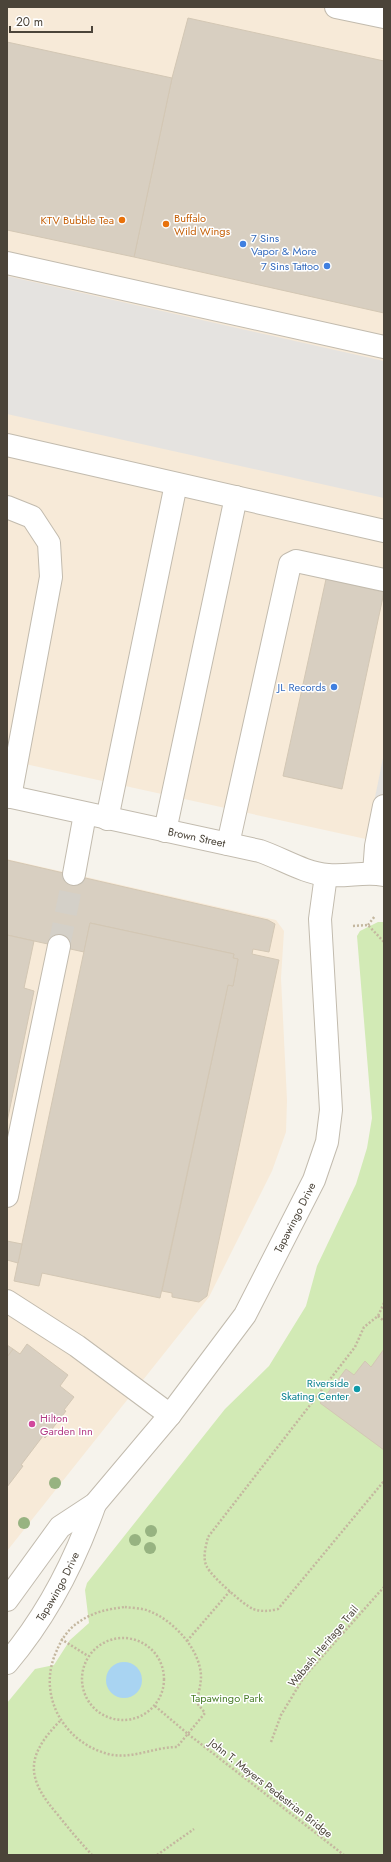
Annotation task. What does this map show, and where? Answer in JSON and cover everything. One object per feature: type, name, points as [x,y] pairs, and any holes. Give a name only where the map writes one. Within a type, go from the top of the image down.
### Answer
[{"type":"street","points":[[336,7],[384,17]]},
{"type":"street","points":[[7,264],[384,347]]},
{"type":"street","points":[[7,445],[384,532]]},
{"type":"street","points":[[107,819],[176,484]]},
{"type":"street","points":[[165,831],[236,497]]},
{"type":"street","points":[[7,507],[32,517],[49,543],[51,577],[9,796]]},
{"type":"street","points":[[228,844],[290,564],[296,561],[384,580]]},
{"type":"street","name":"Brown Street","points":[[9,796],[107,819],[260,851],[282,859],[300,868],[326,875],[379,874]]},
{"type":"street","points":[[379,874],[376,846],[384,806]]},
{"type":"street","points":[[74,874],[85,814]]},
{"type":"street","name":"Tapawingo Drive","points":[[7,1600],[60,1527],[94,1504],[170,1415],[245,1315],[314,1180],[328,1142],[331,1110],[320,919],[326,875]]},
{"type":"street","points":[[7,1196],[59,946]]},
{"type":"street","points":[[7,1302],[77,1346],[170,1415]]},
{"type":"street","name":"Tapawingo Drive","points":[[7,1663],[38,1623],[74,1559],[94,1504]]},
{"type":"path","points":[[353,926],[368,925],[375,916]]},
{"type":"path","points":[[368,925],[384,942]]},
{"type":"path","points":[[384,1303],[378,1316],[364,1327],[355,1347],[208,1537],[205,1550],[206,1566],[216,1579],[252,1608],[266,1612],[278,1609],[384,1481]]},
{"type":"path","points":[[378,1316],[384,1317]]},
{"type":"path","points":[[378,1316],[384,1321]]},
{"type":"path","name":"Wabash Heritage Trail","points":[[271,1742],[281,1715],[304,1677],[384,1587]]},
{"type":"path","points":[[187,1641],[230,1591]]},
{"type":"path","points":[[125,1607],[149,1611],[170,1623],[187,1641],[196,1656],[201,1675],[197,1703],[205,1713],[177,1747],[164,1747],[131,1755],[110,1755],[90,1748],[74,1736],[60,1721],[52,1701],[49,1680],[52,1659],[61,1640],[78,1622],[100,1610],[125,1607]]},
{"type":"path","points":[[122,1637],[136,1640],[148,1646],[157,1655],[163,1668],[165,1681],[162,1694],[155,1706],[144,1715],[131,1720],[117,1721],[104,1716],[92,1708],[84,1696],[81,1683],[82,1669],[88,1656],[97,1646],[116,1638],[122,1637]]},
{"type":"path","points":[[61,1640],[88,1656]]},
{"type":"path","name":"John T. Meyers Pedestrian Bridge","points":[[155,1706],[188,1734],[344,1855]]},
{"type":"path","points":[[60,1721],[46,1735],[38,1750],[34,1765],[36,1782],[43,1798],[92,1855]]},
{"type":"path","points":[[157,1855],[194,1829]]},
{"type":"shaded area","points":[[7,7],[384,7],[384,843],[7,760]]},
{"type":"shaded area","points":[[7,276],[384,361],[384,498],[7,414]]},
{"type":"shaded area","points":[[384,753],[384,840],[367,837]]},
{"type":"shaded area","points":[[7,859],[276,920],[284,931],[281,978],[287,1100],[286,1132],[272,1171],[209,1297],[7,1551]]},
{"type":"green space","name":"Tapawingo Park","points":[[378,922],[384,922],[384,1855],[7,1855],[7,1703],[35,1669],[54,1665],[70,1640],[89,1623],[85,1590],[87,1583],[225,1409],[269,1366],[306,1306],[317,1266],[356,1184],[367,1148],[372,1118],[357,936],[360,931]]},
{"type":"water","points":[[128,1662],[137,1667],[141,1673],[141,1687],[137,1693],[128,1698],[120,1698],[111,1693],[107,1687],[106,1676],[111,1667],[117,1663]]},
{"type":"building","points":[[188,18],[384,61],[384,313],[134,257],[172,78]]},
{"type":"building","points":[[7,42],[172,78],[134,257],[7,230]]},
{"type":"building","name":"JL Records","points":[[326,579],[384,592],[342,789],[283,776]]},
{"type":"building","points":[[7,860],[268,920],[275,924],[269,952],[253,949],[252,954],[279,960],[207,1296],[199,1302],[172,1297],[172,1293],[162,1291],[228,985],[233,986],[238,959],[233,958],[234,954],[90,923],[84,952],[7,935]]},
{"type":"building","points":[[90,923],[234,954],[233,958],[238,959],[233,986],[228,985],[160,1298],[42,1273],[39,1286],[14,1281]]},
{"type":"building","points":[[7,935],[34,941],[24,988],[34,991],[7,1122]]},
{"type":"building","points":[[7,1241],[22,1244],[18,1263],[7,1260]]},
{"type":"building","name":"Hilton Garden Inn","points":[[27,1344],[68,1375],[60,1386],[74,1397],[64,1410],[66,1411],[45,1438],[43,1436],[21,1465],[23,1466],[7,1487],[7,1357],[13,1349],[20,1354]]},
{"type":"building","points":[[7,1345],[13,1349],[7,1357]]},
{"type":"building","name":"Riverside Skating Center","points":[[384,1349],[384,1450],[320,1403],[346,1369],[354,1375],[365,1361],[371,1367]]},
{"type":"tunnel","points":[[59,946],[74,874]]},
{"type":"place","name":"KTV Bubble Tea","points":[[122,220]]},
{"type":"place","name":"Buffalo Wild Wings","points":[[166,224]]},
{"type":"place","name":"7 Sins Vapor & More","points":[[243,244]]},
{"type":"place","name":"7 Sins Tattoo","points":[[327,266]]},
{"type":"place","name":"JL Records","points":[[334,687]]},
{"type":"place","name":"Riverside Skating Center","points":[[357,1389]]},
{"type":"place","name":"Hilton Garden Inn","points":[[32,1424]]}]
